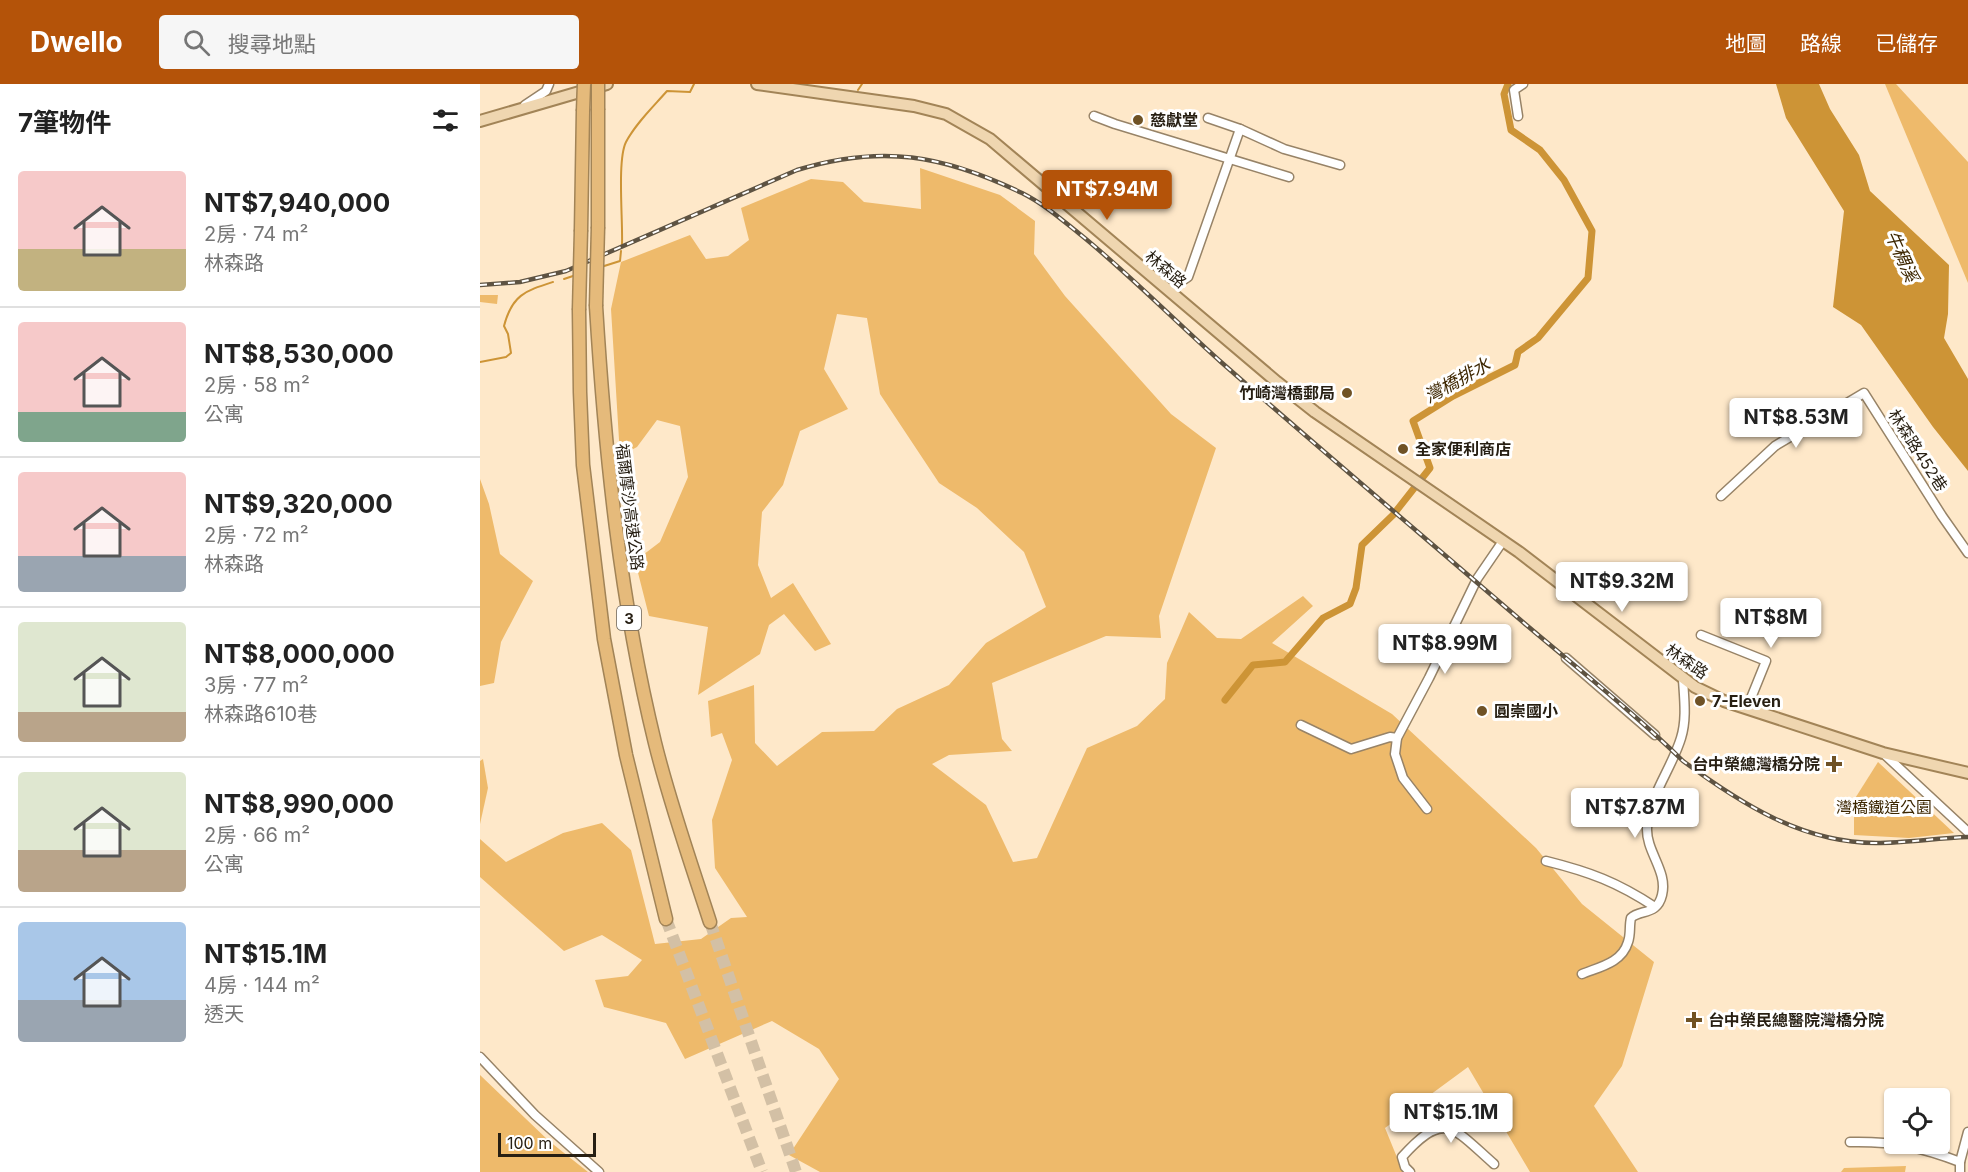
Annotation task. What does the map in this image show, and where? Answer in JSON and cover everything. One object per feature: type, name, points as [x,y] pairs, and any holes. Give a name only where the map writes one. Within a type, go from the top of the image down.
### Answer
[{"type":"highway","name":"福爾摩沙高速公路","points":[[602,84],[598,110],[596,306],[607,460],[631,632],[656,746],[710,922]]},
{"type":"highway","name":"3","points":[[582,88],[579,309],[584,465],[603,629],[626,755],[666,919]]},
{"type":"main road","points":[[480,121],[582,88],[602,84]]},
{"type":"main road","name":"林森路","points":[[757,84],[914,106],[946,114],[990,139],[1093,228],[1315,412],[1503,541],[1695,687],[1724,701],[1883,753],[1968,773]]},
{"type":"street","points":[[521,108],[546,92],[549,84]]},
{"type":"street","points":[[571,84],[582,88]]},
{"type":"street","points":[[1518,116],[1514,90],[1523,84]]},
{"type":"street","points":[[1094,116],[1289,177]]},
{"type":"street","points":[[1208,118],[1240,129],[1284,149],[1340,165]]},
{"type":"street","points":[[1168,290],[1188,276],[1240,129]]},
{"type":"street","name":"林森路452巷","points":[[1721,496],[1775,446],[1863,393],[1968,553]]},
{"type":"street","points":[[1427,809],[1403,778],[1395,754],[1397,738],[1477,579],[1503,541]]},
{"type":"street","points":[[1701,635],[1766,661],[1747,708]]},
{"type":"street","points":[[1566,658],[1655,735]]},
{"type":"street","points":[[1582,974],[1606,965],[1624,952],[1630,936],[1631,918],[1655,907],[1662,895],[1662,874],[1650,847],[1647,829],[1651,808],[1682,738],[1685,721],[1683,679]]},
{"type":"street","points":[[1301,725],[1351,749],[1390,737],[1397,738]]},
{"type":"street","points":[[1883,753],[1968,832]]},
{"type":"street","points":[[1546,861],[1603,877],[1655,907]]},
{"type":"street","points":[[480,1057],[534,1115],[599,1172]]},
{"type":"street","points":[[1410,1172],[1405,1167],[1402,1157],[1428,1132],[1439,1128],[1455,1130],[1464,1126],[1468,1119],[1465,1112],[1454,1101]]},
{"type":"street","points":[[1455,1130],[1494,1164]]},
{"type":"street","points":[[1960,1172],[1960,1162],[1968,1132]]},
{"type":"street","points":[[1850,1142],[1881,1142],[1930,1150],[1960,1162]]},
{"type":"green space","points":[[1885,84],[1896,84],[1968,162],[1968,283]]},
{"type":"green space","points":[[920,168],[1000,195],[1035,221],[1034,254],[1065,296],[1171,414],[1216,448],[1159,616],[1161,638],[1106,636],[992,683],[1002,739],[1012,751],[949,755],[932,764],[986,805],[1013,862],[1037,858],[1087,748],[1137,726],[1165,699],[1167,663],[1189,612],[1217,638],[1241,639],[1303,596],[1313,606],[1272,643],[1392,714],[1536,848],[1582,904],[1654,962],[1622,1066],[1594,1106],[1638,1172],[1530,1172],[1468,1067],[1385,1128],[1403,1172],[820,1172],[789,1155],[839,1079],[819,1049],[772,1021],[685,1059],[666,1023],[604,1007],[595,980],[628,976],[642,960],[602,935],[564,951],[480,877],[480,839],[506,862],[563,833],[602,823],[631,850],[655,944],[701,939],[731,918],[747,917],[715,868],[712,820],[732,760],[722,733],[711,737],[708,701],[754,685],[755,743],[777,766],[822,732],[874,731],[897,709],[949,685],[986,643],[1046,607],[1024,552],[977,508],[939,483],[880,394],[867,318],[837,314],[824,369],[848,409],[800,431],[783,485],[762,512],[758,565],[771,598],[793,583],[831,644],[815,651],[784,614],[769,625],[760,654],[698,695],[708,627],[649,616],[635,561],[660,542],[688,477],[680,426],[657,420],[637,447],[620,456],[611,309],[621,262],[690,235],[706,259],[728,256],[749,240],[741,208],[811,179],[843,182],[864,202],[921,209]]},
{"type":"green space","points":[[480,295],[498,295],[497,304],[480,302]]},
{"type":"green space","points":[[480,479],[489,504],[500,554],[533,581],[501,642],[494,683],[480,686]]},
{"type":"green space","points":[[483,759],[488,788],[480,824],[480,761]]},
{"type":"green space","name":"灣橋鐵道公園","points":[[1878,762],[1954,833],[1909,838],[1854,835],[1854,800]]},
{"type":"green space","points":[[480,1075],[549,1141],[588,1172],[480,1172]]},
{"type":"green space","points":[[1906,1166],[1905,1172],[1841,1172],[1844,1168]]},
{"type":"water","name":"牛稠溪","points":[[1776,84],[1819,84],[1830,109],[1859,155],[1870,191],[1949,265],[1948,314],[1944,338],[1968,379],[1968,471],[1933,427],[1861,325],[1833,307],[1844,211],[1786,118]]},
{"type":"waterway","points":[[622,244],[621,176],[626,142],[667,91],[690,92],[694,84]]},
{"type":"waterway","points":[[858,90],[862,84]]},
{"type":"waterway","name":"灣橋排水","points":[[1225,700],[1253,665],[1285,662],[1323,618],[1350,604],[1356,588],[1362,545],[1393,515],[1430,468],[1413,421],[1453,396],[1515,365],[1518,352],[1538,338],[1588,278],[1592,231],[1564,180],[1540,150],[1511,130],[1504,94],[1508,84]]},
{"type":"waterway","points":[[601,267],[620,261],[621,251]]},
{"type":"waterway","points":[[564,279],[576,275]]},
{"type":"waterway","points":[[480,362],[506,357],[511,353],[508,334],[504,326],[511,307],[527,292],[553,282]]},
{"type":"tunnel","points":[[666,919],[762,1172]]},
{"type":"tunnel","points":[[710,922],[796,1172]]},
{"type":"railway","points":[[480,285],[520,282],[566,271],[797,170],[828,162],[857,157],[912,158],[939,162],[993,180],[1030,197],[1081,235],[1259,395],[1625,708],[1683,761],[1727,792],[1773,818],[1797,828],[1849,841],[1887,843],[1968,837]]},
{"type":"place","name":"慈獻堂","points":[[1138,120]]},
{"type":"place","name":"竹崎灣橋郵局","points":[[1347,393]]},
{"type":"place","name":"全家便利商店","points":[[1403,449]]},
{"type":"place","name":"7-Eleven","points":[[1700,701]]},
{"type":"place","name":"圓崇國小","points":[[1482,711]]},
{"type":"place","name":"台中榮總灣橋分院","points":[[1834,764]]},
{"type":"place","name":"台中榮民總醫院灣橋分院","points":[[1694,1020]]}]
